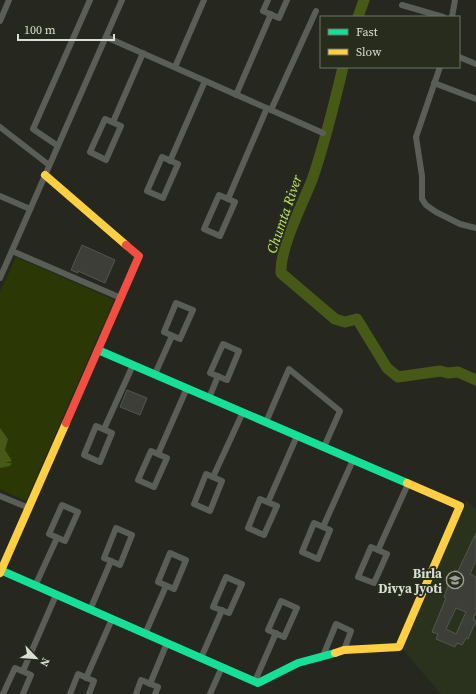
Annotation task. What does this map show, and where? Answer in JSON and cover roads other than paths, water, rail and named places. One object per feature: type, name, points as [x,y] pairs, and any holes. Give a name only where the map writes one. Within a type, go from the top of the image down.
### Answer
[{"type":"street","points":[[0,21],[9,0]]},
{"type":"street","points":[[58,146],[33,129],[90,0]]},
{"type":"street","points":[[0,278],[121,1],[114,0]]},
{"type":"street","points":[[174,68],[204,0]]},
{"type":"street","points":[[268,0],[263,11],[279,18],[287,0]]},
{"type":"street","points":[[452,16],[455,0]]},
{"type":"street","points":[[402,5],[440,16]]},
{"type":"street","points":[[228,199],[316,10]]},
{"type":"street","points":[[236,95],[271,14]]},
{"type":"street","points":[[106,37],[323,133]]},
{"type":"street","points":[[113,122],[143,53]]},
{"type":"street","points":[[460,57],[476,64]]},
{"type":"street","points":[[440,68],[416,137],[422,176],[422,199],[426,205],[436,212],[460,224],[476,228]]},
{"type":"street","points":[[170,161],[205,81]]},
{"type":"street","points":[[434,83],[476,99]]},
{"type":"street","points":[[105,119],[113,122],[121,126],[106,160],[90,152],[105,119]]},
{"type":"street","points":[[0,127],[50,165]]},
{"type":"street","points":[[162,157],[170,161],[178,164],[163,198],[147,191],[162,157]]},
{"type":"street","points":[[45,175],[139,256],[0,571],[258,683],[298,663],[344,650],[399,647],[460,506],[98,350]]},
{"type":"street","points":[[219,195],[228,199],[236,202],[220,236],[204,229],[219,195]]},
{"type":"street","points":[[0,196],[30,209]]},
{"type":"street","points":[[12,251],[121,298]]},
{"type":"street","points":[[176,303],[193,310],[180,339],[172,336],[164,332],[176,303]]},
{"type":"street","points":[[155,374],[172,336]]},
{"type":"street","points":[[223,344],[239,351],[226,380],[218,376],[210,373],[223,344]]},
{"type":"street","points":[[104,429],[133,365]]},
{"type":"street","points":[[266,422],[289,369],[340,411],[324,447]]},
{"type":"street","points":[[209,398],[218,376]]},
{"type":"street","points":[[158,454],[187,388]]},
{"type":"street","points":[[213,477],[243,412]]},
{"type":"street","points":[[96,426],[104,429],[112,433],[100,462],[84,455],[96,426]]},
{"type":"street","points":[[268,502],[297,436]]},
{"type":"street","points":[[151,451],[158,454],[167,458],[154,487],[138,480],[151,451]]},
{"type":"street","points":[[323,526],[353,460]]},
{"type":"street","points":[[206,474],[213,477],[222,481],[210,511],[194,504],[206,474]]},
{"type":"street","points":[[378,550],[408,484]]},
{"type":"street","points":[[0,496],[29,508]]},
{"type":"street","points":[[260,499],[268,502],[276,506],[264,535],[248,528],[260,499]]},
{"type":"street","points":[[62,505],[78,512],[65,541],[57,538],[49,534],[62,505]]},
{"type":"street","points":[[314,523],[323,526],[330,530],[318,559],[302,552],[314,523]]},
{"type":"street","points":[[116,528],[132,535],[120,565],[111,561],[104,558],[116,528]]},
{"type":"street","points":[[35,586],[57,538]]},
{"type":"street","points":[[371,547],[378,550],[387,554],[374,583],[358,577],[371,547]]},
{"type":"street","points":[[170,553],[186,560],[174,590],[166,586],[158,582],[170,553]]},
{"type":"street","points":[[90,610],[111,561]]},
{"type":"street","points":[[226,577],[242,584],[229,613],[222,610],[213,606],[226,577]]},
{"type":"street","points":[[145,634],[166,586]]},
{"type":"street","points":[[22,671],[56,595]]},
{"type":"street","points":[[281,601],[297,608],[284,637],[276,634],[268,630],[281,601]]},
{"type":"street","points":[[201,658],[222,610]]},
{"type":"street","points":[[86,678],[112,619]]},
{"type":"street","points":[[323,656],[336,624],[351,631],[344,650]]},
{"type":"street","points":[[255,681],[276,634]]},
{"type":"street","points":[[150,684],[167,643]]},
{"type":"street","points":[[210,694],[222,667]]},
{"type":"street","points":[[4,694],[15,668],[31,675],[22,694]]},
{"type":"street","points":[[70,694],[78,674],[94,681],[89,694]]},
{"type":"street","points":[[136,694],[141,680],[158,687],[155,694]]},
{"type":"waterway","name":"Chumta River","points":[[358,16],[364,0]]},
{"type":"waterway","name":"Chumta River","points":[[343,68],[321,152],[312,180],[284,251],[281,273],[335,319],[345,322],[357,319],[387,368],[398,377],[440,371],[448,373],[458,372],[476,380]]},
{"type":"place","name":"Birla Divya Jyoti","points":[[455,580]]}]
